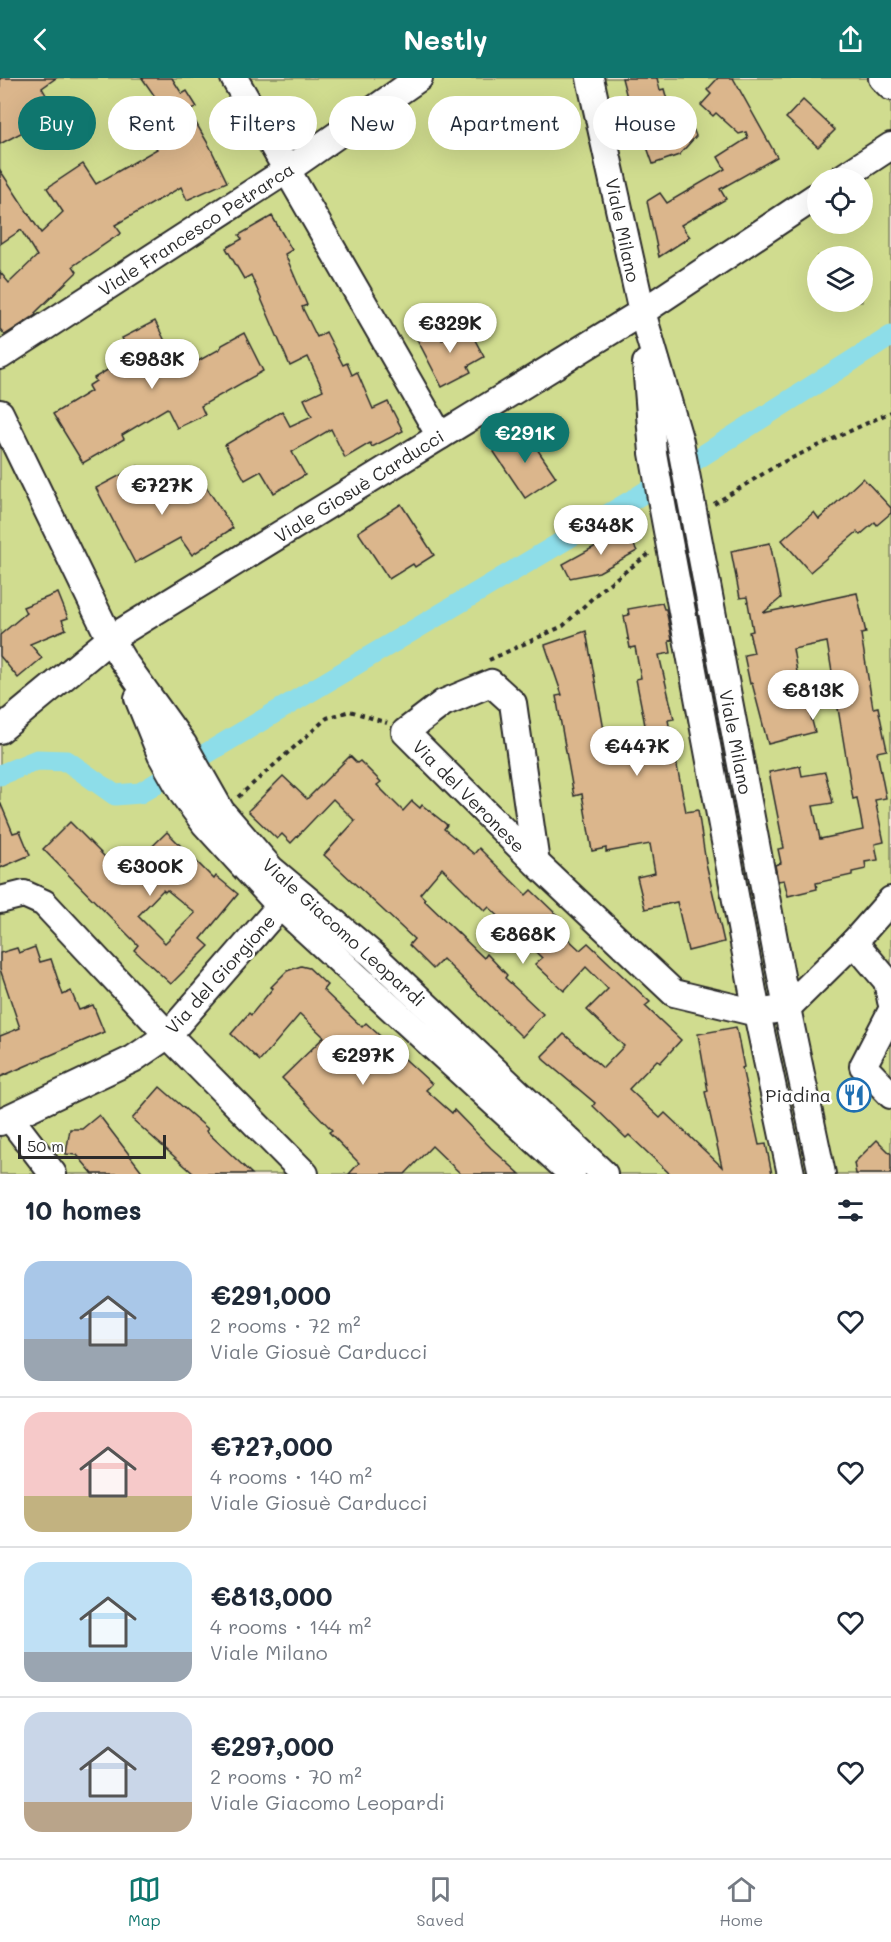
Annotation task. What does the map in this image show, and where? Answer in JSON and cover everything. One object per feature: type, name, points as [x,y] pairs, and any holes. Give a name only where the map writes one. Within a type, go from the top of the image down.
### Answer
[{"type":"street","points":[[234,78],[440,436]]},
{"type":"street","name":"Viale Francesco Petrarca","points":[[0,356],[287,170],[419,78]]},
{"type":"street","name":"Viale Milano","points":[[590,78],[642,312],[680,442],[787,1008],[822,1174]]},
{"type":"street","points":[[882,78],[891,87]]},
{"type":"street","points":[[857,168],[891,146]]},
{"type":"street","name":"Viale Giosuè Carducci","points":[[0,730],[116,649],[440,436],[642,312],[807,202]]},
{"type":"street","name":"Viale Milano","points":[[642,312],[653,453],[757,1014],[791,1174]]},
{"type":"street","name":"Viale Giacomo Leopardi","points":[[0,413],[116,649],[193,787],[205,824],[280,906],[572,1174]]},
{"type":"street","name":"Via del Veronese","points":[[536,863],[513,703],[491,683],[443,703],[405,732],[536,863],[674,993],[757,1014]]},
{"type":"street","name":"Viale Giacomo Leopardi","points":[[193,787],[221,811],[271,869],[373,955],[603,1174]]},
{"type":"street","name":"Via del Giorgione","points":[[271,869],[280,906]]},
{"type":"street","points":[[0,900],[24,894],[44,903],[168,1035],[306,1174]]},
{"type":"street","points":[[757,1014],[787,1008],[854,942],[891,900]]},
{"type":"street","name":"Via del Giorgione","points":[[5,1120],[133,1059],[168,1035],[280,906],[301,903],[336,935],[373,955]]},
{"type":"street","points":[[854,942],[887,981],[891,1001]]},
{"type":"street","points":[[891,1012],[863,1066],[891,1095]]},
{"type":"street","points":[[5,1120],[53,1174]]},
{"type":"path","points":[[694,519],[727,495],[778,464],[891,412]]},
{"type":"path","points":[[487,661],[563,626],[603,588],[669,538]]},
{"type":"path","points":[[221,811],[327,718],[350,711],[388,724]]},
{"type":"green space","points":[[0,78],[891,78],[891,1174],[0,1174]]},
{"type":"building","points":[[0,78],[56,78],[42,88],[47,96],[18,96],[18,135],[0,144]]},
{"type":"building","points":[[142,78],[172,78],[182,94],[187,91],[190,96],[155,96]]},
{"type":"building","points":[[622,78],[657,78],[660,90],[664,89],[666,96],[627,96]]},
{"type":"building","points":[[718,78],[733,78],[777,157],[720,189],[726,199],[681,225],[690,237],[659,257],[647,201],[660,193],[667,203],[725,169],[718,157],[748,138],[746,132],[739,134],[716,113],[713,116],[701,105],[711,94],[707,90]]},
{"type":"building","points":[[803,100],[835,130],[818,147],[786,118]]},
{"type":"building","points":[[197,125],[227,182],[187,200],[181,187],[115,225],[121,233],[73,266],[77,272],[35,313],[36,315],[5,335],[0,329],[0,272],[9,283],[37,256],[21,230],[0,244],[0,170],[41,233],[63,212],[47,188],[83,164],[96,184],[155,150],[197,150]]},
{"type":"building","points":[[648,150],[683,150],[679,155],[653,164]]},
{"type":"building","points":[[272,216],[292,250],[285,254],[307,305],[302,307],[317,337],[326,332],[343,365],[347,363],[352,375],[357,372],[373,409],[388,402],[403,431],[372,447],[370,443],[345,458],[331,429],[292,452],[305,475],[274,493],[261,471],[245,480],[225,445],[282,411],[290,426],[312,416],[304,399],[323,390],[308,357],[290,366],[251,275],[244,279],[226,248],[242,239],[239,235]]},
{"type":"building","points":[[155,321],[180,371],[244,333],[263,371],[201,406],[205,415],[177,428],[167,408],[122,435],[124,439],[83,463],[53,414],[91,391],[88,386],[96,381],[94,378],[131,356],[122,338]]},
{"type":"building","points":[[435,327],[442,340],[468,327],[484,357],[468,366],[471,372],[442,387],[416,337]]},
{"type":"building","points":[[525,431],[556,477],[525,498],[494,452]]},
{"type":"building","points":[[138,466],[160,506],[201,479],[233,528],[192,555],[180,538],[135,563],[96,488]]},
{"type":"building","points":[[863,478],[891,508],[891,513],[877,525],[875,522],[860,535],[857,532],[810,572],[782,540],[814,512],[819,519]]},
{"type":"building","points":[[401,504],[434,555],[415,567],[413,564],[389,579],[358,532]]},
{"type":"building","points":[[625,530],[637,551],[599,572],[570,578],[563,564]]},
{"type":"building","points":[[770,543],[781,598],[763,613],[857,593],[866,633],[861,634],[873,708],[878,707],[887,750],[877,752],[886,798],[875,800],[884,842],[875,844],[878,860],[865,862],[866,869],[852,872],[852,875],[816,883],[817,889],[788,896],[784,880],[778,881],[775,865],[781,863],[778,849],[784,848],[769,772],[800,766],[802,776],[825,772],[833,803],[813,806],[820,839],[863,830],[857,798],[853,799],[827,642],[793,649],[801,695],[805,694],[815,732],[768,744],[744,655],[754,653],[749,632],[753,631],[747,597],[740,598],[731,551]]},
{"type":"building","points":[[58,593],[68,618],[62,620],[66,629],[30,644],[42,658],[18,678],[0,656],[0,635],[26,613],[23,607]]},
{"type":"building","points":[[662,603],[666,609],[672,640],[669,641],[671,653],[659,655],[674,719],[668,720],[686,812],[698,810],[706,863],[724,942],[688,951],[677,902],[645,909],[637,877],[655,873],[650,844],[606,852],[606,848],[592,851],[582,794],[574,796],[556,696],[562,695],[545,645],[586,631],[608,752],[631,746],[636,760],[651,756],[636,679],[641,678],[635,647],[630,648],[624,616],[629,615],[628,609]]},
{"type":"building","points":[[350,756],[357,763],[360,761],[381,782],[377,785],[403,811],[412,801],[420,808],[422,805],[447,825],[444,829],[474,854],[479,848],[526,895],[531,890],[558,916],[551,923],[580,950],[588,943],[650,1002],[645,1006],[681,1040],[660,1063],[657,1060],[629,1089],[660,1118],[665,1113],[722,1167],[705,1092],[708,1091],[698,1034],[736,1027],[744,1067],[742,1068],[759,1145],[766,1144],[772,1174],[670,1174],[629,1135],[626,1138],[593,1106],[595,1103],[544,1060],[542,1056],[564,1034],[603,1068],[624,1046],[587,1010],[608,989],[586,967],[564,991],[535,964],[542,958],[489,907],[485,911],[442,868],[420,894],[484,958],[487,954],[507,975],[505,978],[543,1014],[522,1037],[443,959],[433,969],[409,945],[414,939],[324,855],[355,821],[333,799],[291,843],[282,834],[277,839],[248,811],[283,776],[307,799]]},
{"type":"building","points":[[0,802],[13,833],[20,831],[30,855],[0,868]]},
{"type":"building","points":[[70,822],[123,875],[167,832],[214,879],[216,876],[238,894],[201,939],[209,946],[171,984],[134,950],[138,945],[43,849]],"holes":[[[163,890],[165,892],[167,890],[195,913],[165,943],[138,916]]]},
{"type":"building","points":[[35,947],[40,962],[51,959],[63,995],[71,991],[79,1010],[93,1005],[104,1032],[0,1077],[0,1036],[20,1028],[0,969],[0,953],[17,948],[19,953]]},
{"type":"building","points":[[301,966],[309,968],[327,985],[323,990],[362,1027],[366,1023],[432,1084],[426,1090],[452,1113],[454,1110],[520,1174],[461,1174],[432,1146],[405,1174],[349,1174],[359,1163],[329,1132],[332,1130],[282,1078],[324,1037],[300,1014],[260,1061],[231,1034],[249,1013],[251,1015],[273,988],[271,987],[287,971]]},
{"type":"building","points":[[160,1087],[208,1129],[206,1131],[252,1174],[194,1174],[132,1119]]},
{"type":"building","points":[[99,1115],[144,1174],[93,1174],[77,1155],[66,1154],[70,1129],[82,1129]]},
{"type":"building","points":[[877,1140],[891,1154],[891,1174],[856,1174],[854,1163]]},
{"type":"waterway","points":[[0,775],[37,760],[67,761],[115,795],[140,793],[634,499],[891,336]]},
{"type":"place","name":"Piadina","points":[[854,1095]]}]
